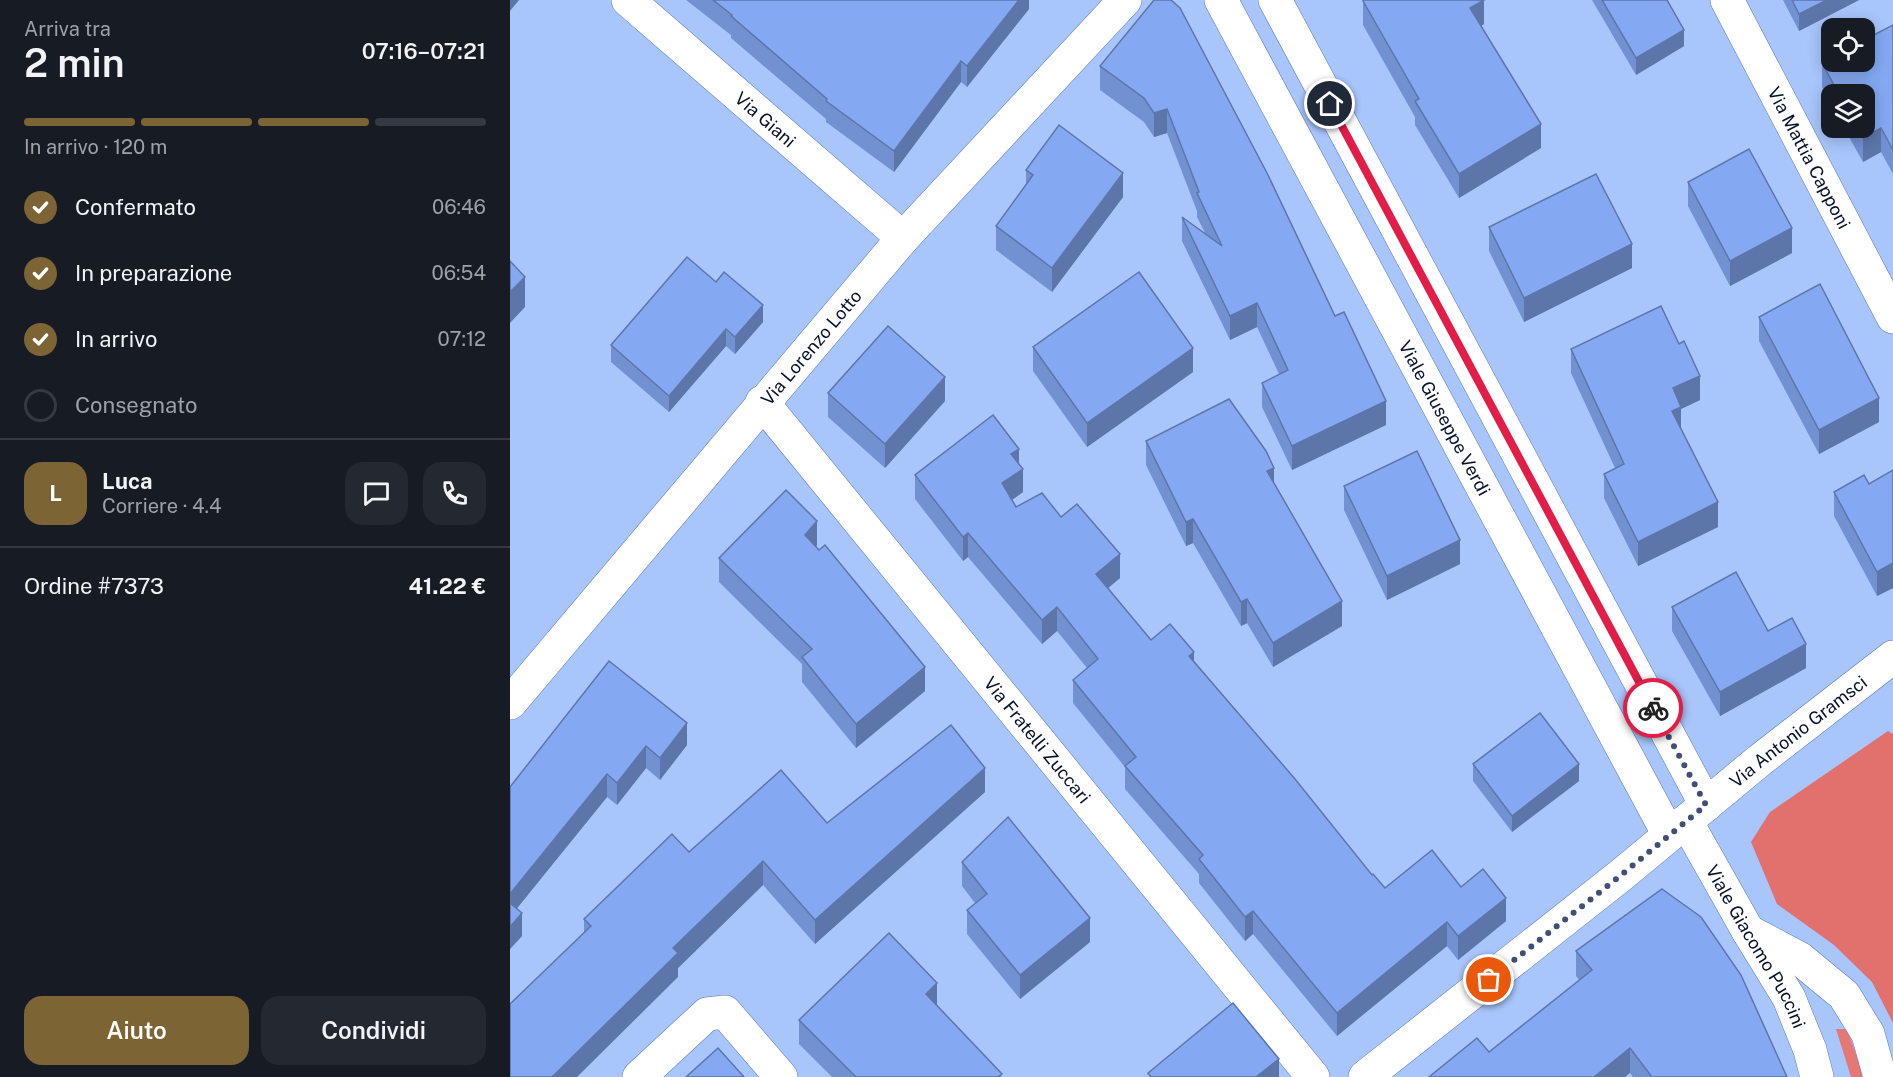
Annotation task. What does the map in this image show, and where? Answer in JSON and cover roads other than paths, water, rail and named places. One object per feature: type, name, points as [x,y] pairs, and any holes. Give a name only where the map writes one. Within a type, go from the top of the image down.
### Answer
[{"type":"street","name":"Via Giani","points":[[628,0],[903,238]]},
{"type":"street","name":"Via Lorenzo Lotto","points":[[510,703],[762,402],[903,238],[1125,0]]},
{"type":"street","name":"Viale Giuseppe Verdi","points":[[1221,0],[1687,820]]},
{"type":"street","points":[[1275,0],[1687,820]]},
{"type":"street","name":"Via Mattia Capponi","points":[[1727,0],[1893,317]]},
{"type":"street","name":"Via Fratelli Zuccari","points":[[762,402],[1313,1077]]},
{"type":"street","name":"Via Antonio Gramsci","points":[[1365,1077],[1893,657]]},
{"type":"street","name":"Viale Giacomo Puccini","points":[[1687,820],[1748,931],[1789,998],[1810,1050],[1817,1077]]},
{"type":"street","points":[[1748,931],[1799,958],[1844,995],[1868,1034],[1880,1077]]},
{"type":"street","points":[[639,1077],[707,1014],[725,1012],[781,1077]]}]
